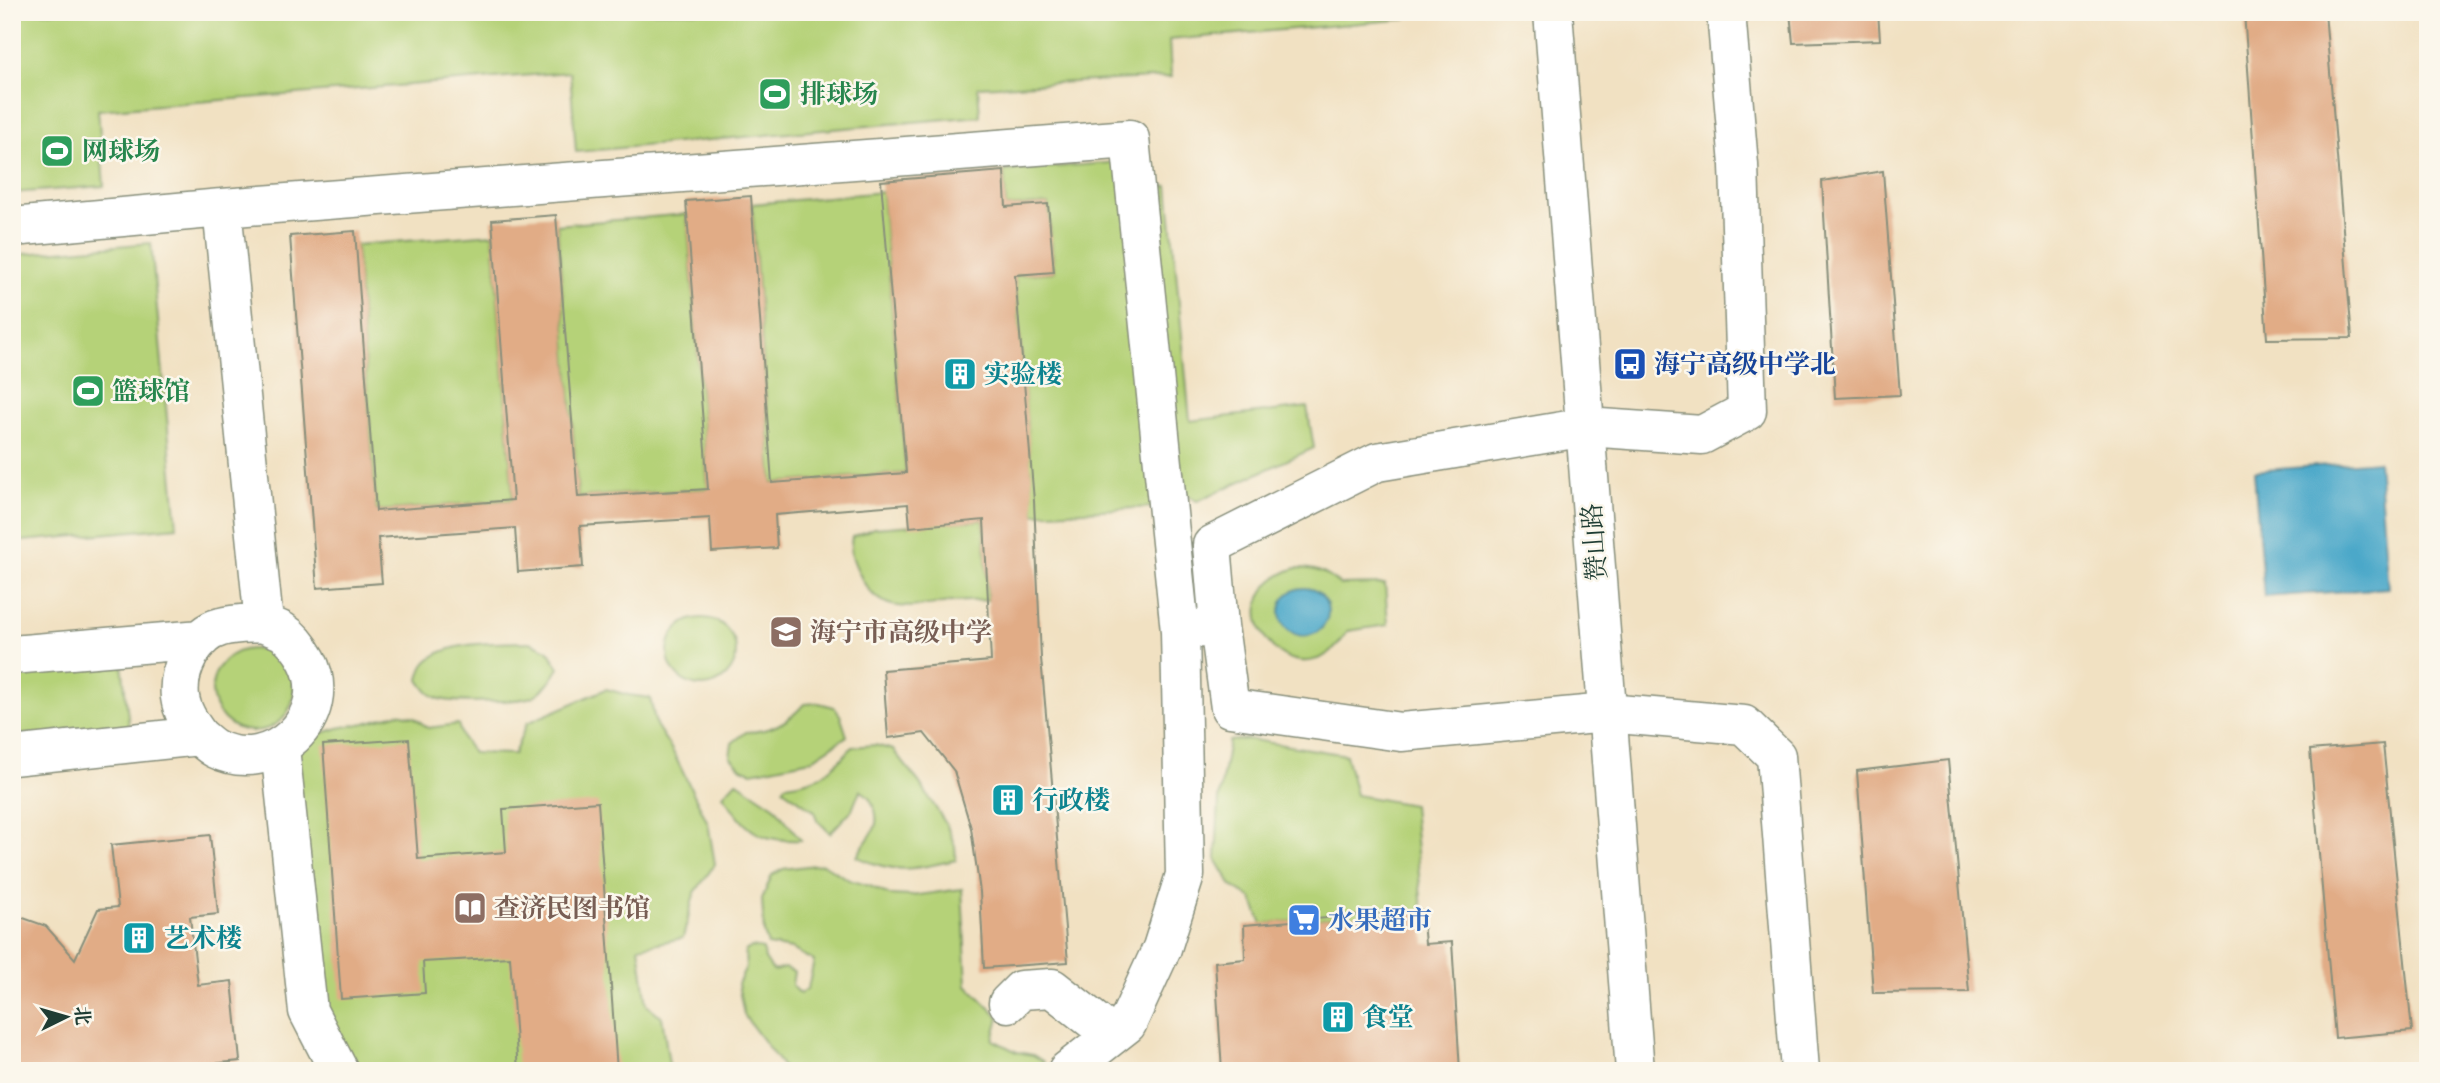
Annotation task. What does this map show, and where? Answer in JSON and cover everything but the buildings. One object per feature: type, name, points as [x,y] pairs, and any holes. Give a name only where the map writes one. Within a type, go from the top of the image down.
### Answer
[{"type":"street","name":"赞山路","points":[[1553,12],[1635,1071]]},
{"type":"street","points":[[1726,12],[1739,165],[1747,411],[1702,435],[1586,427],[1377,462],[1212,545],[1230,708],[1401,732],[1607,713],[1744,725],[1776,756],[1800,1071]]},
{"type":"street","points":[[12,227],[222,208],[1130,139],[1181,631],[1185,875],[1163,948],[1126,1024],[1067,1071]]},
{"type":"street","points":[[222,208],[262,623],[284,632],[300,648],[311,668],[314,691],[310,714],[298,734],[280,748],[258,756],[237,755],[216,749],[199,736],[186,719],[180,688],[188,656],[201,639],[219,627],[264,623]]},
{"type":"street","points":[[1181,631],[1219,626]]},
{"type":"street","points":[[12,655],[201,639]]},
{"type":"street","points":[[12,755],[199,736]]},
{"type":"street","points":[[280,748],[308,1011],[339,1071]]},
{"type":"street","points":[[1009,1003],[1021,990],[1052,988],[1112,1035]]},
{"type":"green space","points":[[12,12],[1405,12],[1406,19],[1169,40],[1171,77],[978,87],[980,116],[576,152],[570,72],[98,110],[104,186],[12,193]]},
{"type":"green space","points":[[1132,161],[1136,190],[1168,186],[1190,421],[1307,407],[1314,448],[1197,501],[1167,481],[1168,506],[1034,514],[1015,275],[1054,272],[1048,204],[1006,207],[1004,171]]},
{"type":"green space","points":[[882,192],[906,473],[772,483],[752,204]]},
{"type":"green space","points":[[687,214],[708,489],[578,497],[557,225]]},
{"type":"green space","points":[[493,234],[513,500],[376,511],[356,245]]},
{"type":"green space","name":"篮球馆","points":[[151,243],[177,527],[12,542],[12,255]]},
{"type":"green space","points":[[984,520],[988,600],[894,606],[875,596],[866,587],[852,556],[852,537],[874,528]]},
{"type":"green space","points":[[1296,568],[1320,572],[1340,585],[1385,584],[1388,625],[1348,631],[1327,654],[1306,661],[1285,656],[1269,643],[1259,624],[1259,602],[1270,583]]},
{"type":"green space","points":[[702,618],[715,621],[726,628],[733,639],[736,652],[733,665],[726,676],[715,683],[702,686],[689,683],[678,676],[671,665],[668,652],[671,639],[678,628],[689,621]]},
{"type":"green space","points":[[530,642],[548,650],[559,668],[545,687],[534,696],[502,701],[445,700],[432,695],[419,680],[425,664],[445,651],[474,644]]},
{"type":"green space","points":[[120,646],[131,743],[12,756],[12,655]]},
{"type":"green space","points":[[245,649],[261,649],[276,656],[287,667],[294,682],[291,706],[282,719],[261,731],[245,731],[230,724],[219,713],[212,698],[212,682],[219,667],[230,656]]},
{"type":"green space","points":[[606,689],[650,698],[656,725],[672,750],[708,823],[715,864],[694,894],[683,938],[639,947],[647,1005],[662,1017],[670,1071],[339,1071],[281,767],[313,736],[399,713],[414,717],[428,728],[458,724],[462,737],[473,753],[514,754],[527,723]]},
{"type":"green space","points":[[819,703],[834,707],[840,715],[847,736],[811,760],[752,772],[741,768],[730,756],[732,743],[746,732],[771,728],[792,716],[804,704]]},
{"type":"green space","points":[[1247,739],[1346,755],[1356,795],[1413,805],[1422,910],[1262,924],[1252,899],[1232,886],[1216,859],[1219,798],[1229,741]]},
{"type":"green space","points":[[875,745],[893,750],[919,782],[946,824],[955,846],[956,860],[906,869],[871,863],[857,857],[872,834],[876,822],[874,807],[867,795],[860,790],[852,810],[830,833],[817,820],[814,811],[783,789],[785,785],[808,781],[823,774],[852,747]]},
{"type":"green space","points":[[736,781],[775,807],[801,840],[773,839],[746,825],[723,795]]},
{"type":"green space","points":[[823,864],[849,880],[889,895],[911,896],[962,889],[967,985],[999,1017],[993,1040],[1044,1062],[1039,1071],[786,1071],[744,1015],[738,984],[746,968],[745,951],[752,947],[763,949],[765,959],[773,971],[785,968],[794,972],[792,985],[800,994],[808,988],[814,961],[792,949],[768,945],[764,933],[762,899],[772,875],[783,869]]},
{"type":"water","points":[[2378,461],[2388,588],[2264,597],[2254,471]]},
{"type":"water","points":[[1304,588],[1313,589],[1321,595],[1327,603],[1327,621],[1321,629],[1313,635],[1304,636],[1295,635],[1287,629],[1281,621],[1280,612],[1281,603],[1287,595],[1295,589]]},
{"type":"place","name":"排球场","points":[[775,94]]},
{"type":"place","name":"网球场","points":[[57,151]]},
{"type":"place","name":"海宁高级中学北","points":[[1630,364]]},
{"type":"place","name":"实验楼","points":[[960,374]]},
{"type":"place","name":"篮球馆","points":[[88,391]]},
{"type":"place","name":"海宁市高级中学","points":[[786,632]]},
{"type":"place","name":"行政楼","points":[[1008,800]]},
{"type":"place","name":"查济民图书馆","points":[[470,908]]},
{"type":"place","name":"水果超市","points":[[1304,920]]},
{"type":"place","name":"艺术楼","points":[[139,938]]},
{"type":"place","name":"食堂","points":[[1338,1017]]}]
